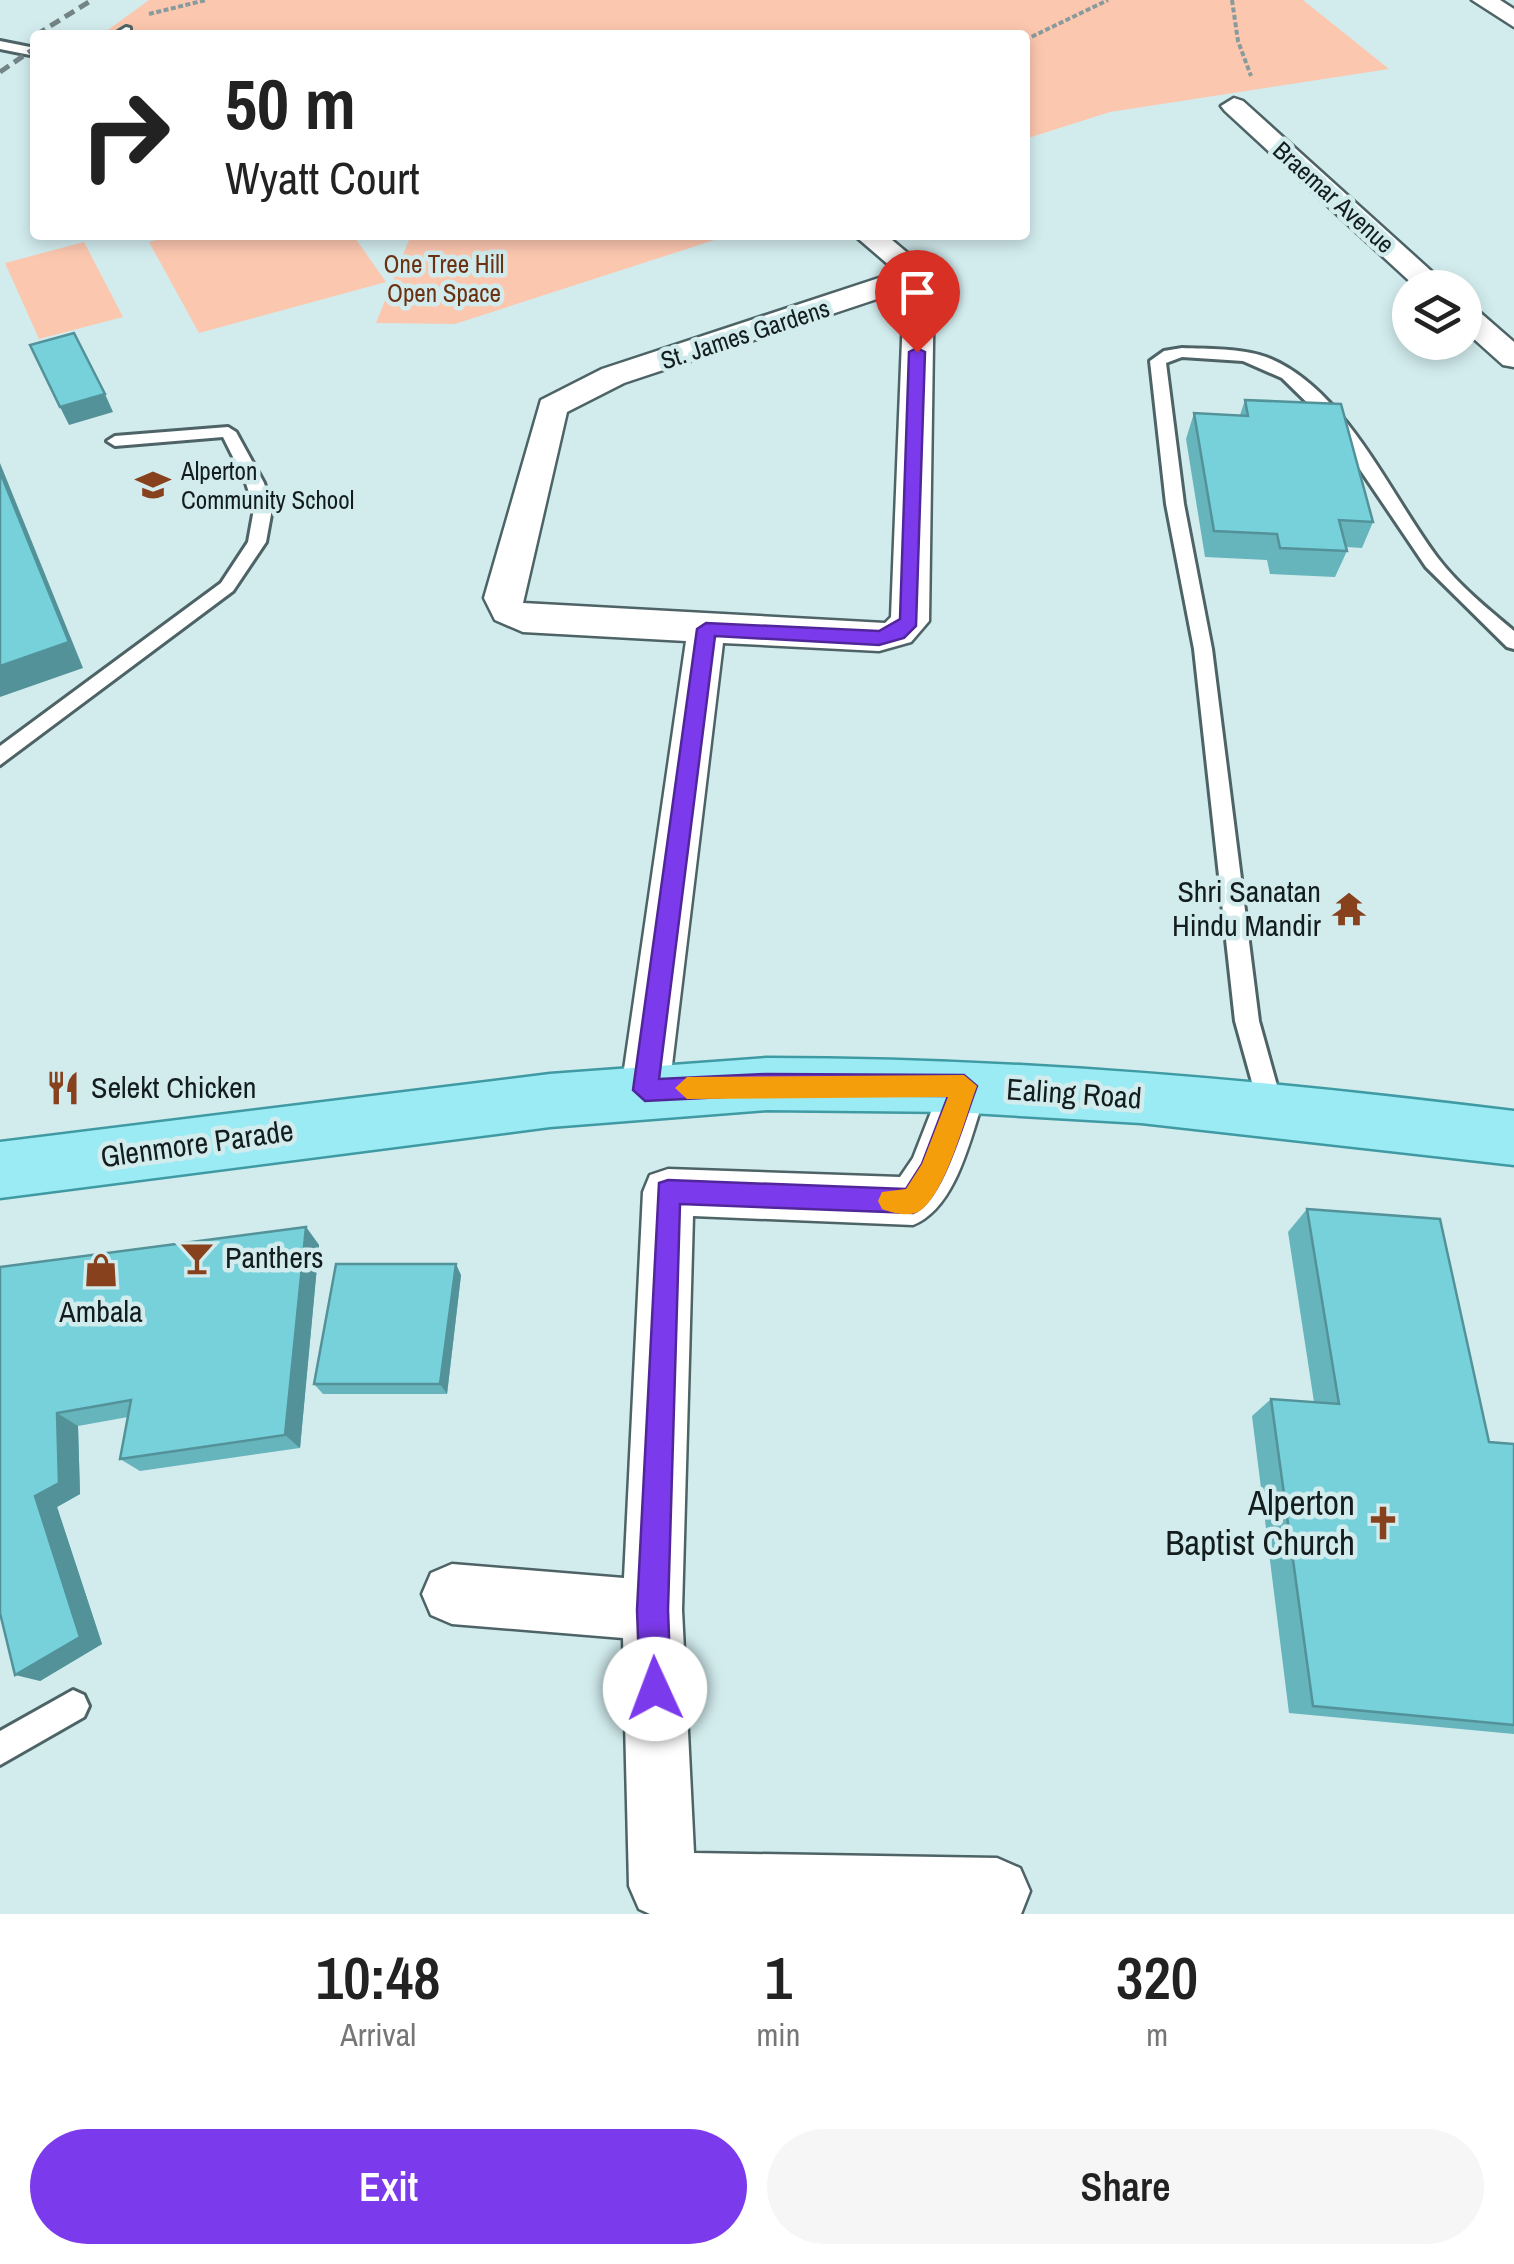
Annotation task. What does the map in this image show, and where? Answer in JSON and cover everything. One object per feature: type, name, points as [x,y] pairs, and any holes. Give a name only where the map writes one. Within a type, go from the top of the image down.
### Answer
[{"type":"main road","name":"Ealing Road","points":[[395,1118],[645,1090],[766,1084],[964,1086],[1272,1111],[1514,1138]]},
{"type":"main road","name":"Glenmore Parade","points":[[0,1170],[395,1118]]},
{"type":"street","points":[[1484,0],[1514,20]]},
{"type":"street","name":"Braemar Avenue","points":[[1234,106],[1414,270]]},
{"type":"street","points":[[874,240],[919,275]]},
{"type":"street","name":"St. James Gardens","points":[[919,275],[910,622],[898,633],[879,638],[706,629],[523,619],[508,611],[502,598],[552,407],[613,376],[794,320],[919,275]]},
{"type":"street","points":[[1482,329],[1514,358]]},
{"type":"street","points":[[645,1090],[706,629]]},
{"type":"street","points":[[964,1086],[933,1170],[913,1202],[668,1192],[652,1610],[662,1886],[997,1892]]},
{"type":"street","points":[[452,1594],[652,1610]]},
{"type":"lane","points":[[0,45],[30,51]]},
{"type":"lane","points":[[1272,1111],[1247,1021],[1203,649],[1175,504],[1158,361],[1166,354],[1185,353],[1248,357],[1280,370],[1328,413],[1351,442],[1433,565],[1514,642]]},
{"type":"lane","points":[[0,758],[228,587],[257,542],[262,509],[255,483],[228,432],[115,441]]},
{"type":"lane","points":[[0,1749],[73,1706]]},
{"type":"path","points":[[126,30],[138,17],[206,0]]},
{"type":"path","points":[[1030,38],[1108,0]]},
{"type":"path","points":[[1232,0],[1238,41],[1257,92],[1234,106]]},
{"type":"green space","points":[[149,0],[1303,0],[1389,69],[1110,112],[1030,137],[1030,30],[108,30]]},
{"type":"green space","points":[[357,240],[386,282],[199,333],[149,242]]},
{"type":"green space","name":"One Tree Hill Open Space","points":[[409,240],[715,240],[455,324],[376,323]]},
{"type":"green space","points":[[84,242],[123,317],[39,339],[5,263]]},
{"type":"building","points":[[74,333],[105,394],[60,407],[30,345]]},
{"type":"building","points":[[1245,400],[1341,404],[1373,522],[1339,520],[1347,551],[1280,548],[1277,534],[1214,531],[1194,413],[1248,416]]},
{"type":"building","points":[[0,472],[69,642],[0,666]]},
{"type":"building","name":"Alperton Baptist Church","points":[[1307,1209],[1440,1219],[1489,1442],[1514,1444],[1514,1725],[1313,1706],[1271,1399],[1339,1404]]},
{"type":"building","points":[[306,1227],[285,1435],[120,1459],[131,1400],[57,1413],[59,1483],[35,1496],[80,1637],[15,1675],[0,1613],[0,1267]]},
{"type":"building","points":[[336,1264],[456,1264],[440,1384],[314,1384]]},
{"type":"railway","points":[[44,30],[92,0]]},
{"type":"railway","points":[[0,72],[30,51]]},
{"type":"slow traffic","points":[[687,1088],[766,1084],[964,1086],[933,1170],[913,1202],[891,1201]]},
{"type":"place","name":"Alperton Community School","points":[[153,485]]},
{"type":"place","name":"Shri Sanatan Hindu Mandir","points":[[1349,909]]},
{"type":"place","name":"Selekt Chicken","points":[[63,1088]]},
{"type":"place","name":"Panthers","points":[[197,1258]]},
{"type":"place","name":"Ambala","points":[[101,1270]]},
{"type":"place","name":"Alperton Baptist Church","points":[[1383,1523]]},
{"type":"route","points":[[655,1689],[652,1610],[668,1192],[913,1202],[933,1170],[964,1086],[766,1084],[645,1090],[706,629],[879,638],[898,633],[910,622],[917,352]]}]
